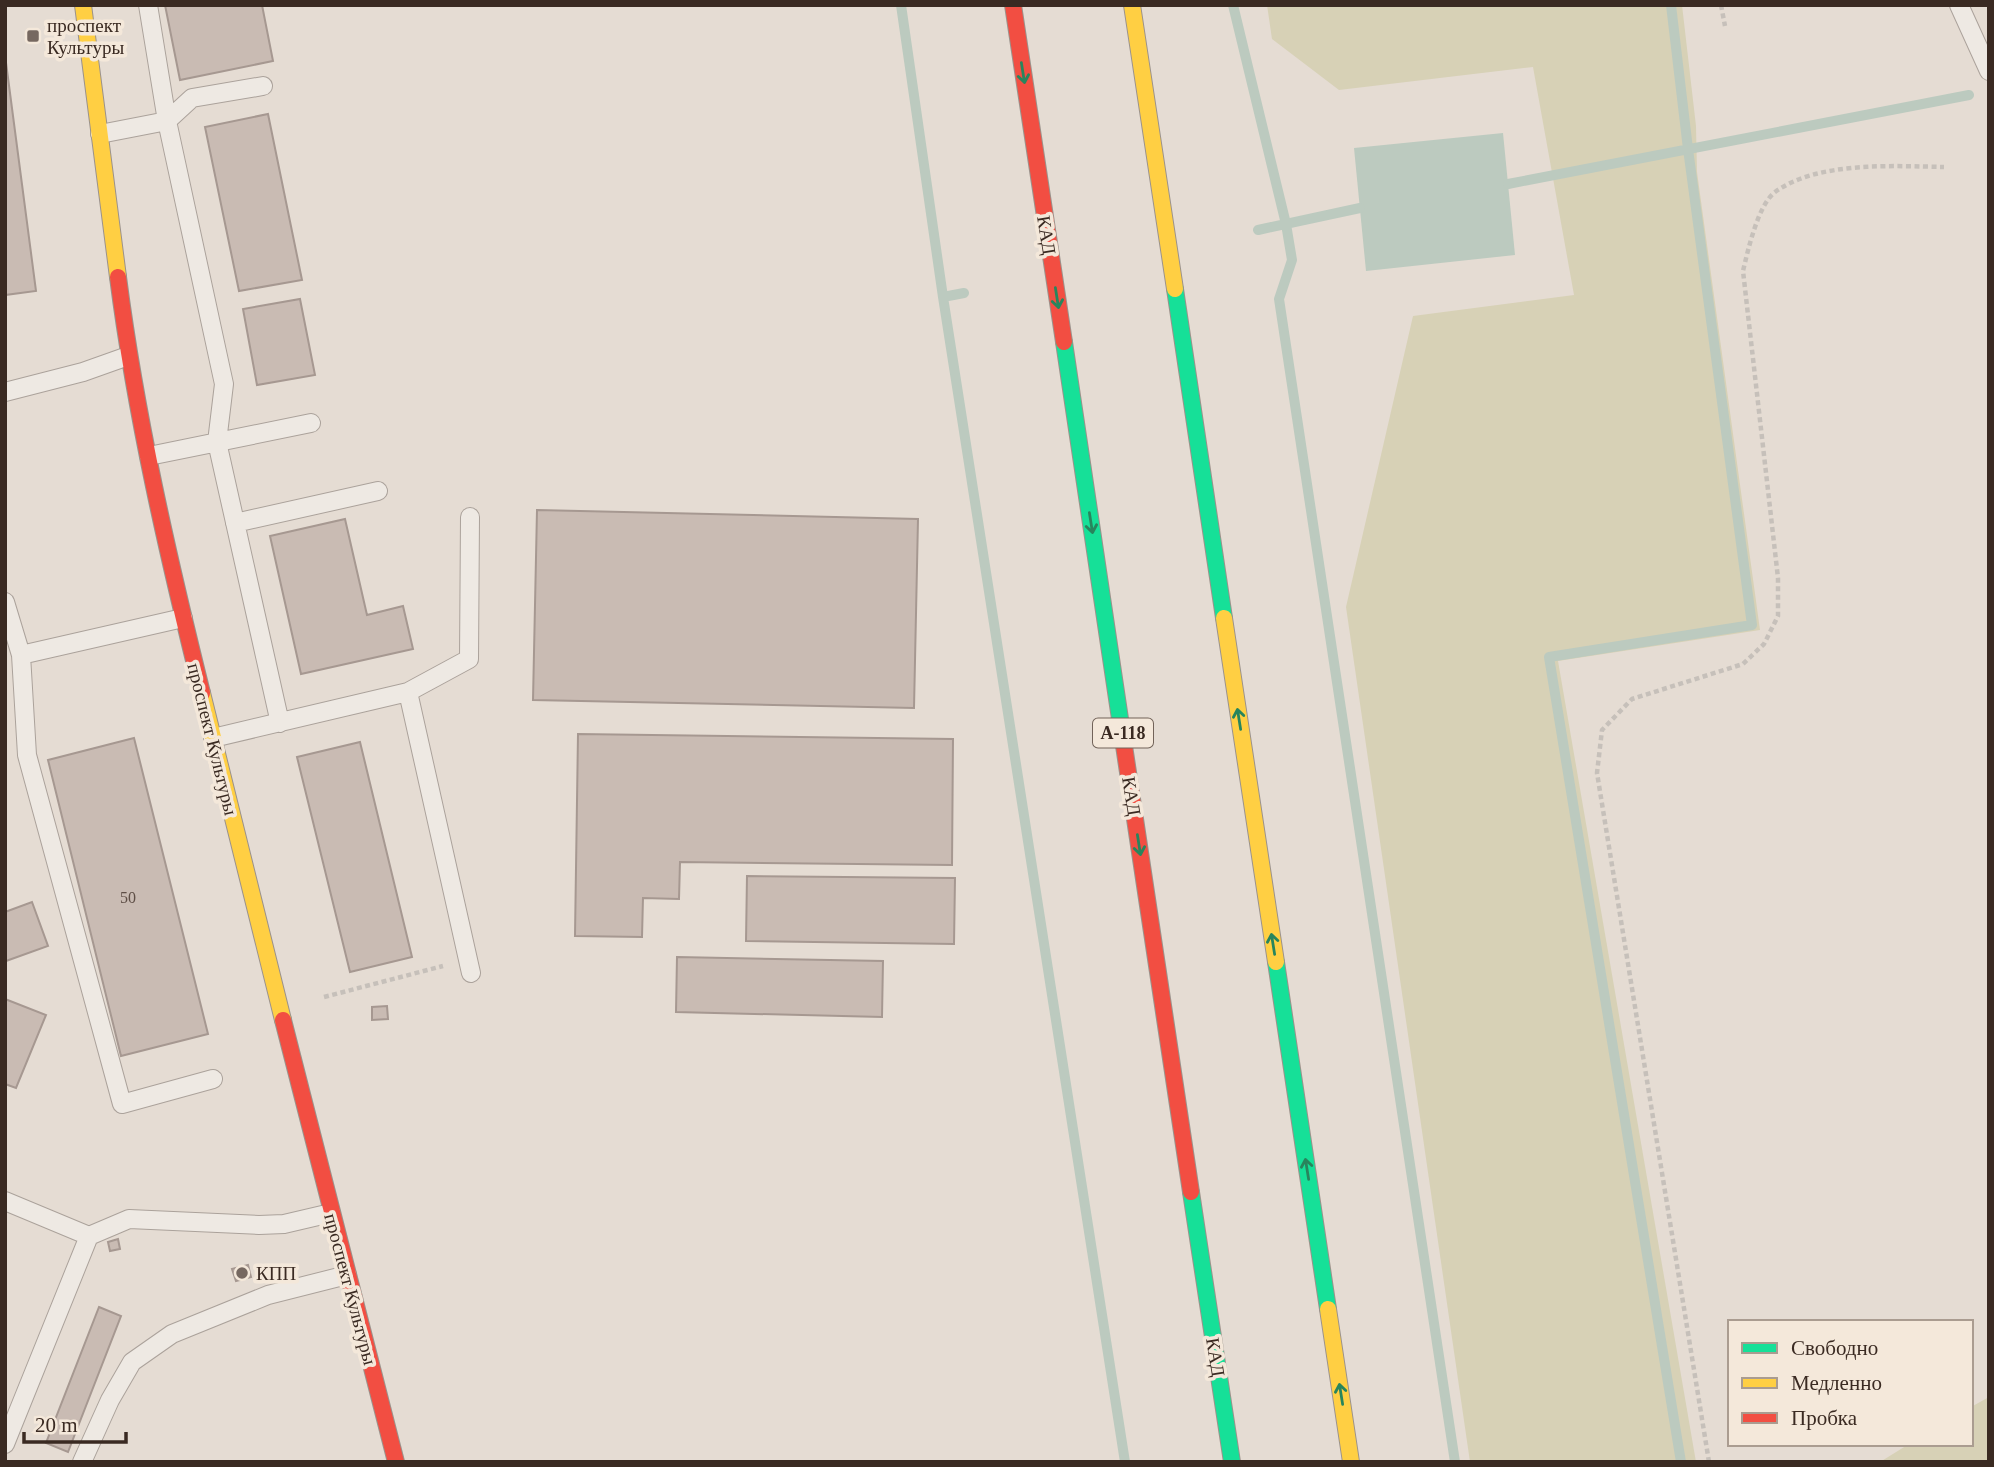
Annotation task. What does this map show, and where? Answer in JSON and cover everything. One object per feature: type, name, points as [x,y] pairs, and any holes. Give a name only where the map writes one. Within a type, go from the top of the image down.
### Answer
[{"type":"main road","name":"проспект Культуры","points":[[83,5],[128,356],[183,618],[396,1462]]},
{"type":"main road","name":"КАД","points":[[1013,5],[1232,1462]]},
{"type":"main road","points":[[1132,5],[1351,1462]]},
{"type":"lane","points":[[148,5],[167,121],[224,384],[217,442],[280,723]]},
{"type":"lane","points":[[1959,5],[1989,71]]},
{"type":"lane","points":[[100,134],[167,121],[192,98],[263,86]]},
{"type":"lane","points":[[5,392],[83,372],[128,356]]},
{"type":"lane","points":[[149,456],[312,423]]},
{"type":"lane","points":[[235,523],[377,491]]},
{"type":"lane","points":[[213,738],[408,692],[469,659],[470,517]]},
{"type":"lane","points":[[5,602],[21,655],[27,755],[122,1104],[213,1079]]},
{"type":"lane","points":[[21,655],[183,618]]},
{"type":"lane","points":[[408,692],[469,966]]},
{"type":"lane","points":[[5,1201],[89,1236]]},
{"type":"lane","points":[[5,1444],[89,1236],[129,1219],[259,1225],[284,1224],[331,1213]]},
{"type":"lane","points":[[82,1462],[110,1400],[132,1362],[172,1334],[268,1295],[347,1275]]},
{"type":"path","points":[[1721,5],[1725,26]]},
{"type":"path","points":[[1709,1462],[1597,773],[1602,730],[1632,699],[1743,664],[1764,644],[1778,616],[1778,579],[1743,271],[1754,226],[1774,193],[1818,172],[1890,166],[1944,167]]},
{"type":"path","points":[[324,997],[469,966]]},
{"type":"shaded area","points":[[1267,5],[1682,5],[1696,126],[1697,172],[1760,630],[1558,661],[1696,1462],[1470,1462],[1346,607],[1413,316],[1574,295],[1533,67],[1339,90],[1272,39]]},
{"type":"shaded area","points":[[1503,133],[1515,255],[1366,271],[1354,148]]},
{"type":"shaded area","points":[[1989,1397],[1989,1462],[1880,1462],[1906,1446],[1973,1446],[1973,1406]]},
{"type":"building","points":[[165,5],[262,5],[273,61],[180,80]]},
{"type":"building","points":[[5,55],[36,291],[5,295]]},
{"type":"building","points":[[268,114],[302,280],[239,291],[205,127]]},
{"type":"building","points":[[300,299],[315,375],[257,385],[243,309]]},
{"type":"building","points":[[537,510],[918,519],[914,708],[533,700]]},
{"type":"building","points":[[345,519],[367,615],[403,606],[413,649],[301,674],[270,536]]},
{"type":"building","points":[[578,734],[953,739],[952,865],[680,862],[679,899],[643,898],[642,937],[575,936]]},
{"type":"building","points":[[134,738],[208,1034],[121,1056],[48,760]]},
{"type":"building","points":[[360,742],[412,957],[350,972],[297,757]]},
{"type":"building","points":[[747,876],[955,878],[954,944],[746,941]]},
{"type":"building","points":[[32,902],[48,946],[6,961],[5,912]]},
{"type":"building","points":[[677,957],[883,961],[882,1017],[676,1012]]},
{"type":"building","points":[[5,999],[46,1015],[16,1088],[5,1084]]},
{"type":"building","points":[[387,1006],[388,1019],[372,1020],[372,1007]]},
{"type":"building","points":[[118,1239],[120,1249],[110,1251],[108,1242]]},
{"type":"building","name":"КПП","points":[[248,1265],[251,1277],[236,1281],[232,1269]]},
{"type":"building","points":[[99,1307],[121,1316],[68,1452],[46,1443]]},
{"type":"waterway","points":[[901,5],[943,297],[1125,1462]]},
{"type":"waterway","points":[[1233,5],[1286,224],[1292,260],[1279,299],[1455,1462]]},
{"type":"waterway","points":[[1671,5],[1752,625],[1549,657],[1681,1462]]},
{"type":"waterway","points":[[1508,184],[1969,95]]},
{"type":"waterway","points":[[1258,230],[1360,208]]},
{"type":"waterway","points":[[943,297],[964,293]]},
{"type":"traffic: fast","points":[[1175,289],[1224,618]]},
{"type":"traffic: fast","points":[[1064,342],[1123,739]]},
{"type":"traffic: fast","points":[[1276,962],[1328,1309]]},
{"type":"traffic: fast","points":[[1191,1192],[1232,1462]]},
{"type":"traffic: slow","points":[[83,5],[118,277]]},
{"type":"traffic: slow","points":[[1132,5],[1175,289]]},
{"type":"traffic: slow","points":[[1224,618],[1276,962]]},
{"type":"traffic: slow","points":[[202,693],[283,1020]]},
{"type":"traffic: slow","points":[[1328,1309],[1351,1462]]},
{"type":"traffic: jam","points":[[1013,5],[1064,342]]},
{"type":"traffic: jam","points":[[118,277],[154,486],[202,693]]},
{"type":"traffic: jam","points":[[1123,739],[1191,1192]]},
{"type":"traffic: jam","points":[[283,1020],[396,1462]]},
{"type":"place","name":"проспект Культуры","points":[[33,36]]},
{"type":"place","name":"КПП","points":[[242,1273]]}]
